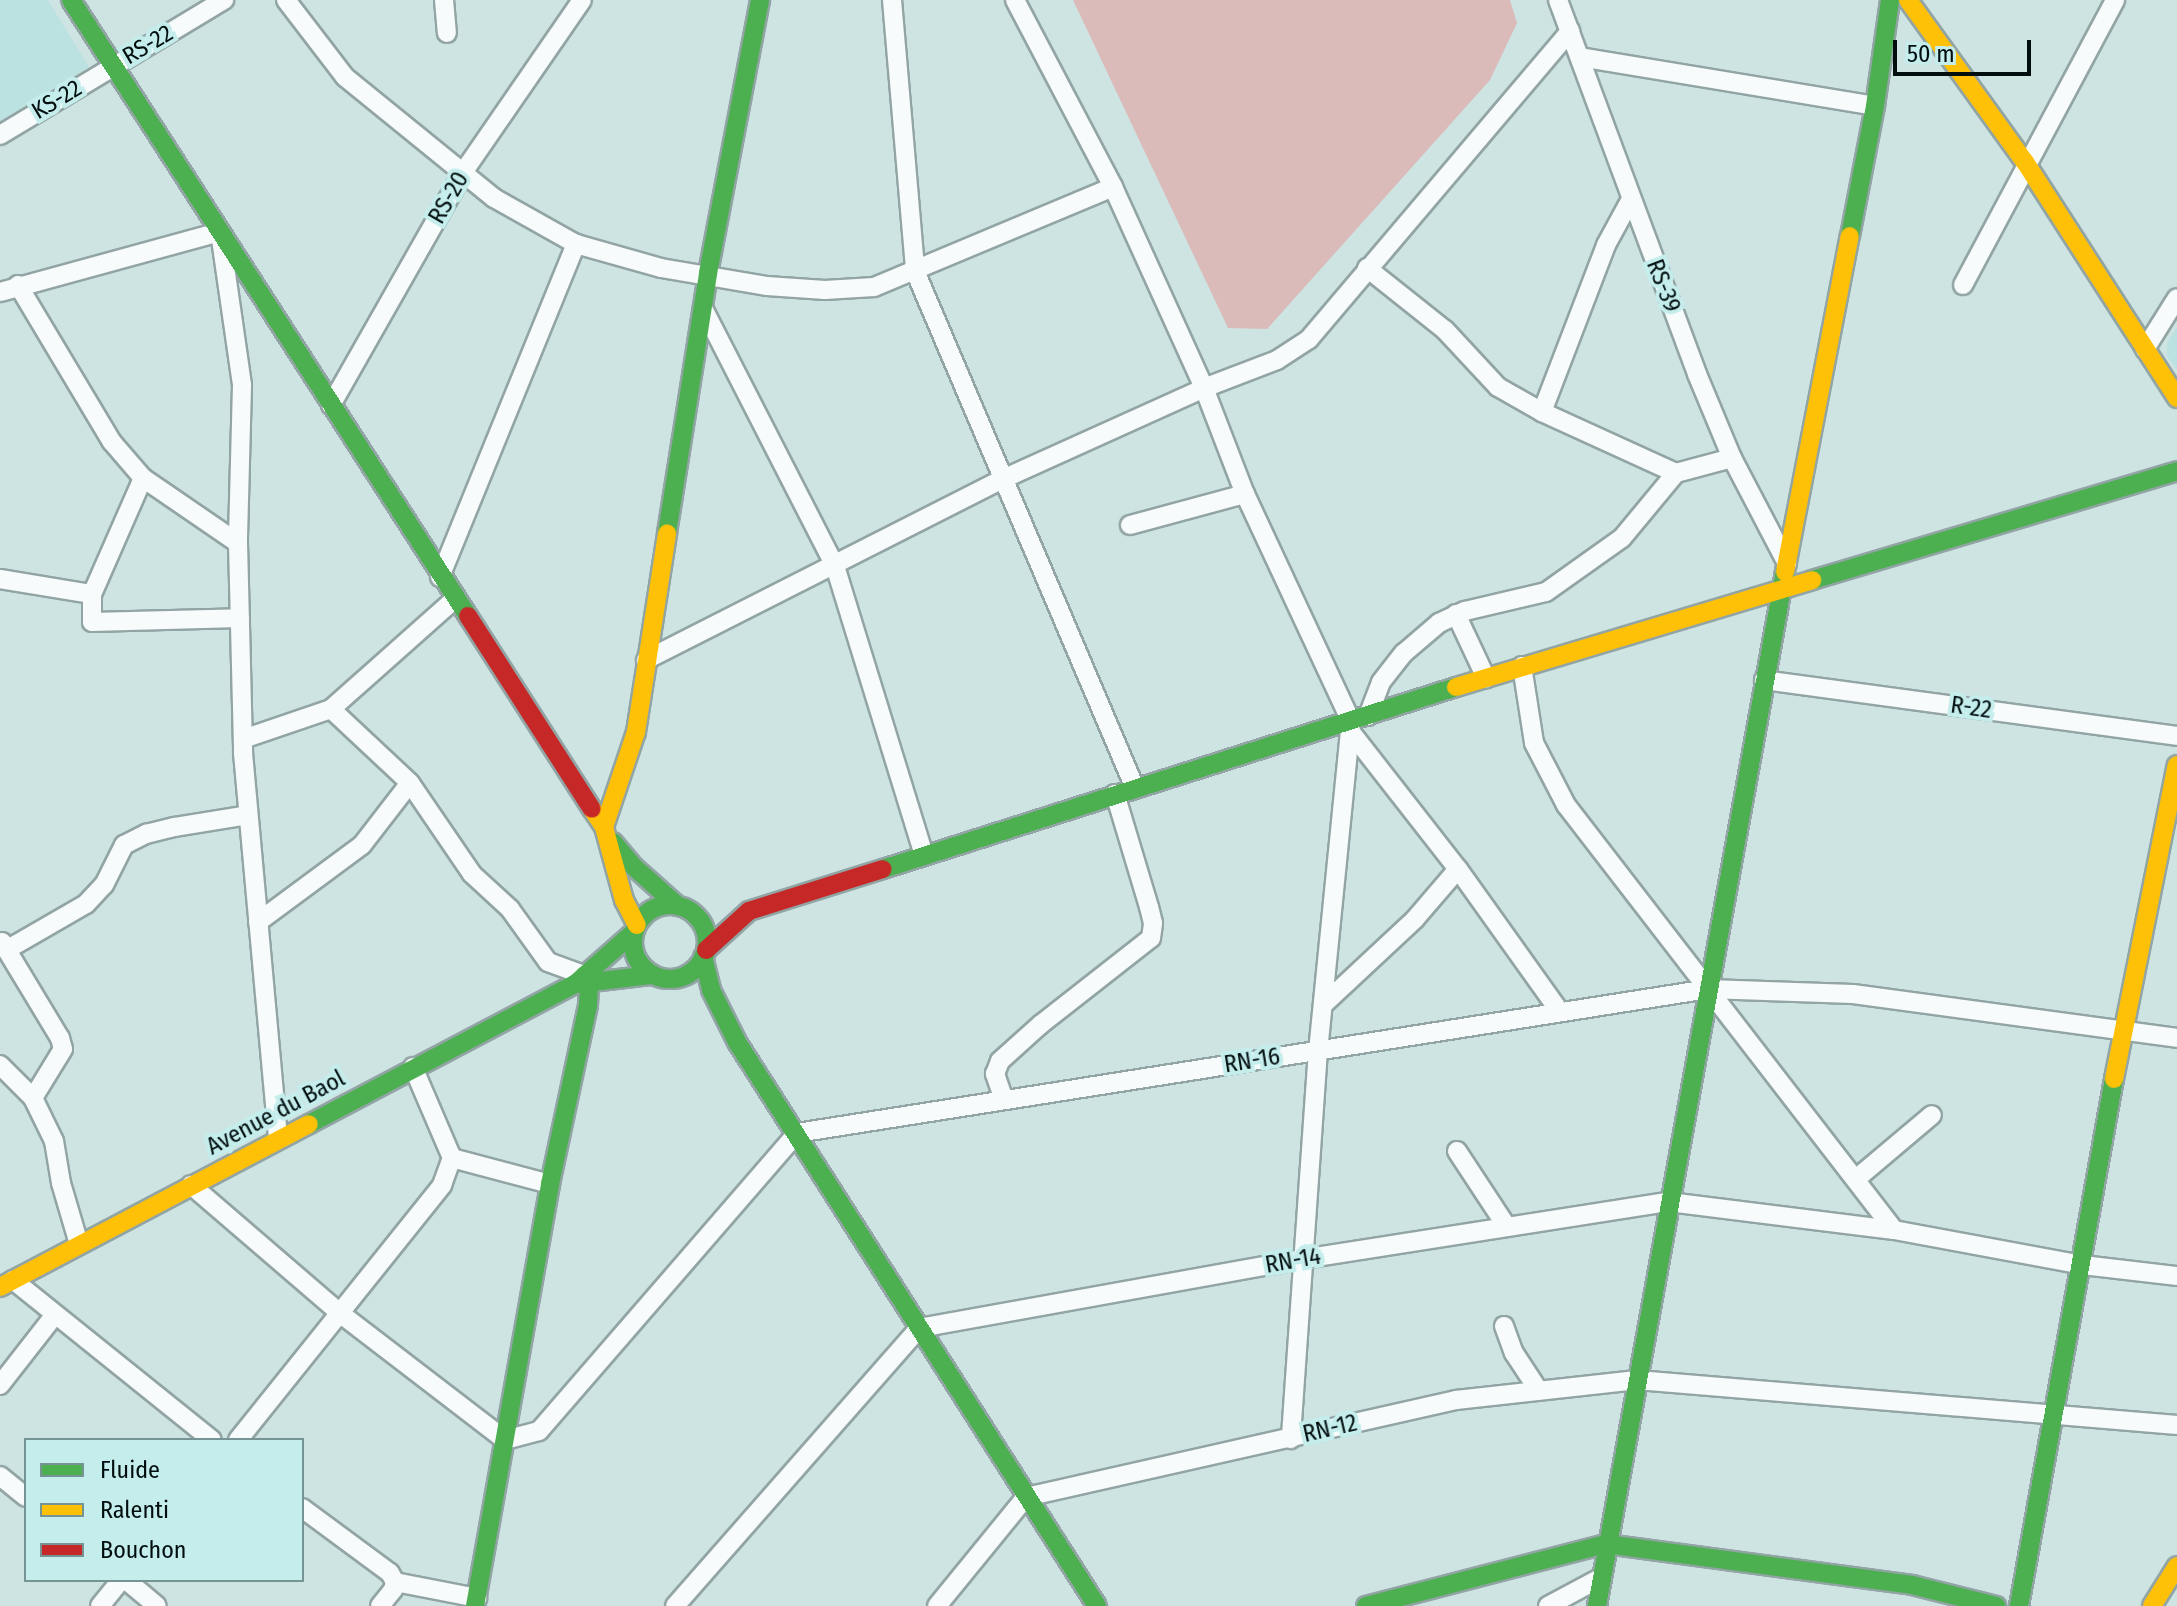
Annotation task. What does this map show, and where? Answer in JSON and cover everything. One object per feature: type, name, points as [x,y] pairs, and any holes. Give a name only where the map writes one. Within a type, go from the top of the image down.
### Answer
[{"type":"main road","points":[[71,0],[606,831],[634,867],[704,928],[704,954],[711,990],[737,1042],[1097,1606]]},
{"type":"main road","points":[[737,1042],[700,1001],[679,983],[659,977],[634,952],[636,929],[624,900],[606,831],[636,732],[708,273],[760,0]]},
{"type":"main road","points":[[1597,1606],[1764,680],[1875,106],[1890,0]]},
{"type":"main road","points":[[1908,0],[2025,162],[2177,398]]},
{"type":"main road","points":[[583,980],[636,929],[650,911],[749,911],[1115,794],[1357,723],[1522,666],[2177,471]]},
{"type":"main road","points":[[2019,1606],[2123,1030],[2177,765]]},
{"type":"main road","points":[[583,980],[688,974],[704,954],[749,911]]},
{"type":"main road","points":[[476,1602],[550,1184],[588,1005],[583,980]]},
{"type":"main road","name":"Avenue du Baol","points":[[6,1283],[583,980]]},
{"type":"main road","points":[[1366,1606],[1606,1544],[1912,1585],[1996,1606]]},
{"type":"main road","points":[[2152,1606],[2172,1587],[2177,1566]]},
{"type":"street","name":"RS-22","points":[[113,66],[224,0]]},
{"type":"street","points":[[286,0],[345,77],[494,198],[576,244],[661,268],[708,273],[767,286],[825,290],[874,287],[1113,187]]},
{"type":"street","points":[[444,0],[447,33]]},
{"type":"street","name":"RS-20","points":[[331,405],[462,174],[582,0]]},
{"type":"street","points":[[892,0],[915,271],[1135,788]]},
{"type":"street","points":[[1015,0],[1113,187],[1204,388],[1245,494],[1357,723],[1560,1012]]},
{"type":"street","name":"RS-39","points":[[1558,0],[1630,201],[1732,458],[1787,563]]},
{"type":"street","points":[[1963,285],[2025,162],[2115,0]]},
{"type":"street","points":[[646,660],[1005,478],[1204,388],[1277,360],[1309,339],[1570,31]]},
{"type":"street","points":[[1580,57],[1875,106]]},
{"type":"street","name":"KS-22","points":[[0,135],[113,66]]},
{"type":"street","points":[[1542,412],[1606,245],[1630,201]]},
{"type":"street","points":[[238,543],[143,478],[112,442],[9,288],[220,232],[242,385],[238,543],[243,739],[278,1139]]},
{"type":"street","points":[[440,577],[576,244]]},
{"type":"street","points":[[1367,268],[1445,330],[1498,387],[1542,412],[1676,473]]},
{"type":"street","points":[[2145,349],[2177,298]]},
{"type":"street","points":[[704,310],[835,566],[924,856]]},
{"type":"street","points":[[1291,1439],[1318,1050],[1357,723],[1381,682],[1404,653],[1456,614],[1546,592],[1622,538],[1676,473],[1732,458]]},
{"type":"street","points":[[143,478],[92,594],[92,622],[240,618]]},
{"type":"street","points":[[1130,525],[1245,494]]},
{"type":"street","points":[[0,579],[92,594]]},
{"type":"street","points":[[243,739],[331,709],[455,599]]},
{"type":"street","points":[[1456,614],[1486,678]]},
{"type":"street","points":[[1522,666],[1534,743],[1566,805],[1894,1230]]},
{"type":"street","name":"R-22","points":[[1764,680],[2177,736]]},
{"type":"street","points":[[331,709],[410,783],[472,874],[510,909],[548,962],[583,980]]},
{"type":"street","points":[[258,922],[362,845],[410,783]]},
{"type":"street","points":[[1004,1100],[995,1074],[1000,1061],[1151,938],[1153,923],[1149,907],[1115,794]]},
{"type":"street","points":[[33,1098],[63,1049],[60,1038],[4,945],[86,904],[104,885],[124,845],[161,830],[248,815]]},
{"type":"street","points":[[1324,1004],[1415,919],[1458,869]]},
{"type":"street","name":"RN-16","points":[[797,1133],[1708,989],[1853,994],[2177,1038]]},
{"type":"street","points":[[0,1065],[33,1098],[54,1141],[61,1183],[79,1244]]},
{"type":"street","points":[[240,1438],[442,1185],[452,1158],[413,1067]]},
{"type":"street","points":[[1856,1179],[1932,1115]]},
{"type":"street","points":[[191,1185],[341,1314],[505,1440],[539,1431],[797,1133]]},
{"type":"street","points":[[1457,1151],[1507,1227]]},
{"type":"street","points":[[452,1158],[550,1184]]},
{"type":"street","name":"RN-14","points":[[919,1328],[1303,1259],[1669,1202],[1894,1230],[2083,1265],[2177,1276]]},
{"type":"street","points":[[6,1283],[54,1316],[209,1438]]},
{"type":"street","points":[[0,1385],[54,1316]]},
{"type":"street","points":[[1504,1326],[1514,1353],[1539,1391]]},
{"type":"street","points":[[675,1606],[919,1328]]},
{"type":"street","name":"RN-12","points":[[1026,1497],[1456,1400],[1637,1380],[2177,1425]]},
{"type":"street","points":[[0,1476],[24,1495]]},
{"type":"street","points":[[937,1606],[1026,1497]]},
{"type":"street","points":[[304,1509],[390,1573],[395,1582],[393,1590],[380,1606]]},
{"type":"street","points":[[1548,1606],[1602,1577]]},
{"type":"street","points":[[100,1606],[122,1582]]},
{"type":"street","points":[[127,1582],[157,1606]]},
{"type":"street","points":[[395,1582],[476,1602]]},
{"type":"shaded area","points":[[0,0],[48,0],[89,67],[0,122]]},
{"type":"shaded area","points":[[1073,0],[1510,0],[1517,23],[1490,80],[1267,329],[1228,328]]},
{"type":"shaded area","points":[[2177,327],[2177,370],[2167,356],[2167,343]]},
{"type":"traffic: fast","points":[[71,0],[468,616]]},
{"type":"traffic: fast","points":[[667,533],[708,273],[760,0]]},
{"type":"traffic: fast","points":[[1850,236],[1875,106],[1890,0]]},
{"type":"traffic: fast","points":[[1812,580],[2177,471]]},
{"type":"traffic: fast","points":[[1597,1606],[1785,572]]},
{"type":"traffic: fast","points":[[883,869],[1456,687]]},
{"type":"traffic: fast","points":[[613,842],[634,867],[678,906]]},
{"type":"traffic: fast","points":[[670,905],[684,908],[696,916],[704,928],[707,942],[704,956],[696,968],[684,976],[670,979],[656,976],[644,968],[636,956],[633,942],[636,928],[644,916],[656,908],[670,905]]},
{"type":"traffic: fast","points":[[309,1124],[575,984],[634,932]]},
{"type":"traffic: fast","points":[[703,957],[711,990],[737,1042],[1097,1606]]},
{"type":"traffic: fast","points":[[475,1606],[550,1184],[588,1005],[589,983],[584,975]]},
{"type":"traffic: fast","points":[[575,984],[652,975]]},
{"type":"traffic: fast","points":[[2019,1606],[2114,1079]]},
{"type":"traffic: fast","points":[[1366,1606],[1606,1544],[1912,1585],[1996,1606]]},
{"type":"traffic: slow","points":[[1908,0],[2025,162],[2177,398]]},
{"type":"traffic: slow","points":[[1785,572],[1850,236]]},
{"type":"traffic: slow","points":[[604,827],[636,732],[667,533]]},
{"type":"traffic: slow","points":[[1456,687],[1812,580]]},
{"type":"traffic: slow","points":[[2114,1079],[2177,765]]},
{"type":"traffic: slow","points":[[592,809],[604,827],[624,900],[637,925]]},
{"type":"traffic: slow","points":[[0,1287],[309,1124]]},
{"type":"traffic: slow","points":[[2152,1606],[2177,1566]]},
{"type":"traffic: jam","points":[[468,616],[592,809]]},
{"type":"traffic: jam","points":[[706,950],[749,911],[883,869]]}]
